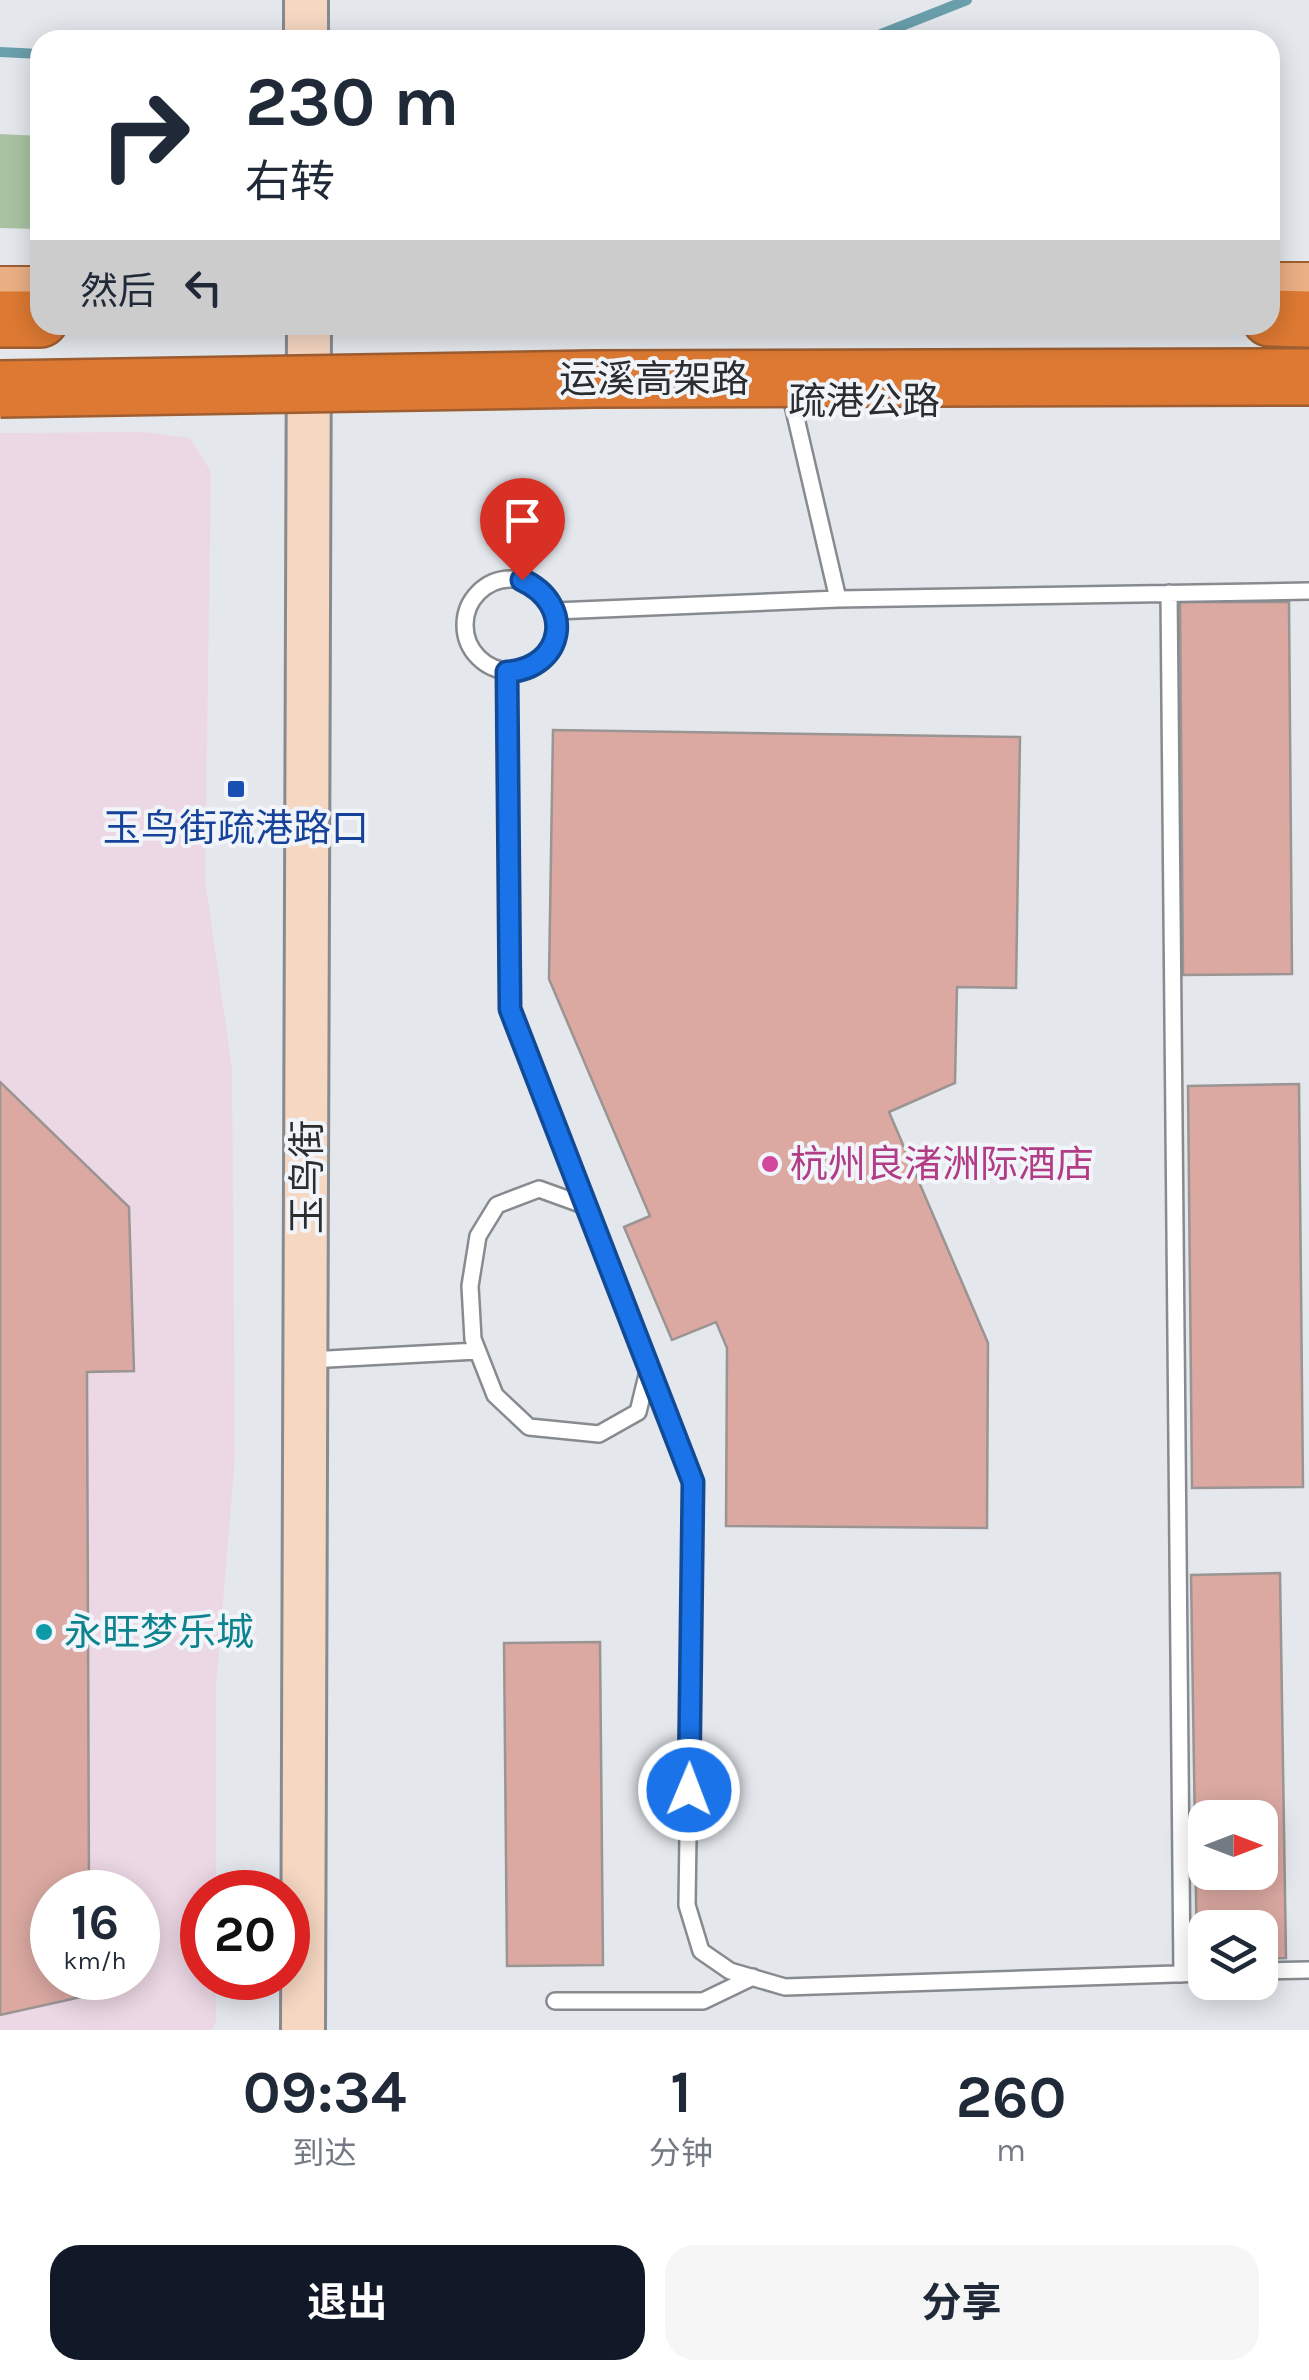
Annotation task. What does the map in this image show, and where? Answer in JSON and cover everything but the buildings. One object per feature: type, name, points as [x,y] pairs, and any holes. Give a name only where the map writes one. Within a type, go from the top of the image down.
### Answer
[{"type":"highway","points":[[0,319],[30,318]]},
{"type":"highway","points":[[1280,318],[1309,318]]},
{"type":"highway","name":"运溪高架路","points":[[0,388],[593,378],[1309,377]]},
{"type":"main road","points":[[1280,287],[1309,287]]},
{"type":"main road","points":[[0,291],[30,291]]},
{"type":"main road","name":"疏港公路","points":[[0,398],[1309,403]]},
{"type":"street","points":[[306,0],[306,30]]},
{"type":"street","name":"玉鸟街","points":[[304,2030],[309,335]]},
{"type":"lane","points":[[792,401],[838,599]]},
{"type":"lane","points":[[522,580],[537,586],[548,597],[555,611],[555,641],[536,665],[507,672],[492,668],[470,648],[465,618],[479,591],[492,582],[522,580]]},
{"type":"lane","points":[[555,611],[838,599],[1309,591]]},
{"type":"lane","points":[[1169,593],[1182,1974]]},
{"type":"lane","points":[[507,672],[510,1009],[693,1482],[687,1905],[701,1951],[730,1971],[785,1986],[1188,1974]]},
{"type":"lane","points":[[586,1206],[539,1189],[497,1205],[478,1236],[470,1286],[477,1351],[495,1395],[529,1427],[599,1434],[638,1412],[649,1367]]},
{"type":"lane","points":[[305,1360],[477,1351]]},
{"type":"lane","points":[[1278,1971],[1309,1970]]},
{"type":"lane","points":[[555,2000],[704,2000],[753,1977]]},
{"type":"shaded area","name":"永旺梦乐城","points":[[143,432],[190,438],[211,472],[205,879],[232,1068],[235,1457],[216,1688],[216,1870],[180,1870],[180,2000],[216,2000],[216,2023],[211,2030],[0,2030],[0,433]]},
{"type":"green space","points":[[0,134],[30,136],[30,229],[0,228]]},
{"type":"waterway","points":[[891,30],[967,0]]},
{"type":"waterway","points":[[0,52],[30,54]]},
{"type":"place","name":"玉鸟街疏港路口","points":[[236,789]]},
{"type":"place","name":"杭州良渚洲际酒店","points":[[770,1164]]},
{"type":"place","name":"永旺梦乐城","points":[[44,1632]]},
{"type":"route","points":[[522,580],[537,586],[548,597],[557,626],[555,641],[536,665],[507,672],[510,1009],[693,1482],[689,1790]]}]
